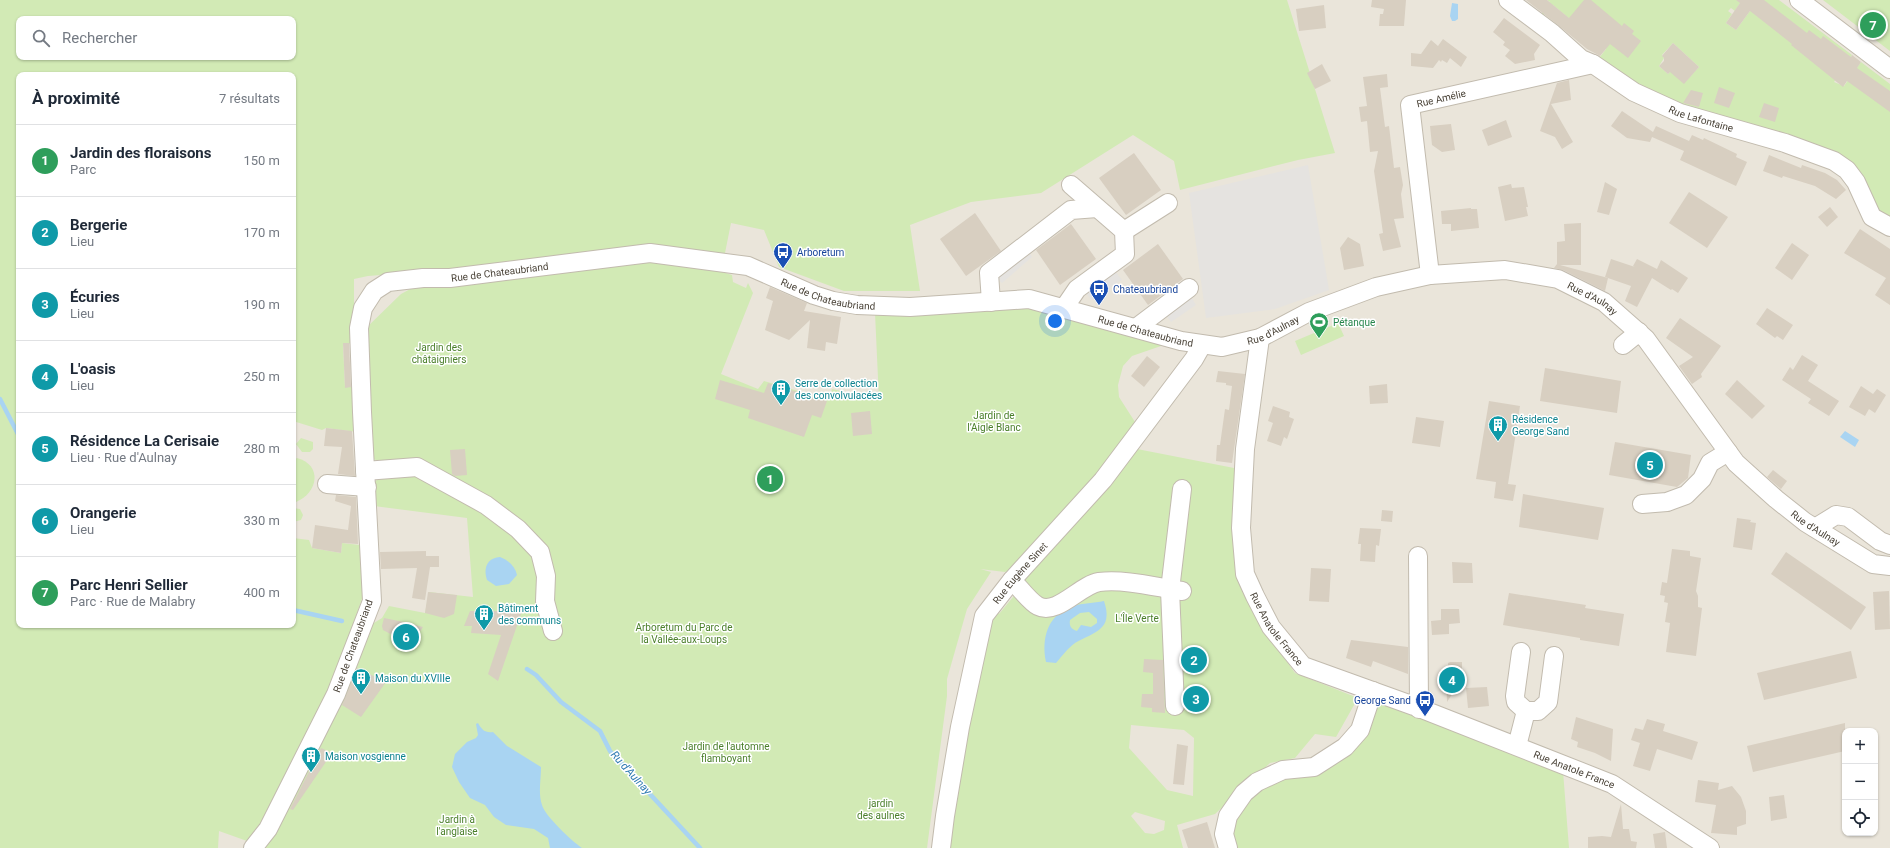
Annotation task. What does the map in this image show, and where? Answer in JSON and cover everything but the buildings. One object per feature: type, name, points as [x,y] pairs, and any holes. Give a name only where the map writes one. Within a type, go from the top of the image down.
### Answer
[{"type":"street","name":"Rue Lafontaine","points":[[1508,0],[1552,33],[1581,59],[1593,64],[1634,92],[1680,113],[1784,144],[1834,161],[1847,170],[1856,182],[1872,217],[1890,227]]},
{"type":"street","points":[[1799,0],[1890,69]]},
{"type":"street","name":"Rue Amélie","points":[[1430,275],[1410,105],[1593,64]]},
{"type":"street","points":[[1064,308],[1077,290],[1125,254],[1124,231],[1071,185]]},
{"type":"street","points":[[1124,231],[1168,203]]},
{"type":"street","points":[[990,302],[989,273],[1071,210],[1097,208]]},
{"type":"street","name":"Rue de Chateaubriand","points":[[253,848],[268,829],[336,694],[372,600],[359,328],[363,308],[374,291],[388,282],[423,278],[450,278],[650,253],[748,266],[814,295],[833,301],[857,305],[894,307],[1029,299],[1181,341],[1202,345]]},
{"type":"street","name":"Rue d'Aulnay","points":[[1202,345],[1222,347],[1260,338],[1309,312],[1376,287],[1430,275],[1505,270],[1558,280],[1604,302],[1646,339],[1736,463],[1776,499],[1815,528],[1873,564],[1890,566]]},
{"type":"street","points":[[1136,328],[1189,288]]},
{"type":"street","points":[[1622,345],[1639,332]]},
{"type":"street","name":"Rue Anatole France","points":[[1260,338],[1245,449],[1241,528],[1245,574],[1271,627],[1303,666],[1373,691],[1612,784],[1710,848]]},
{"type":"street","name":"Rue Eugène Sinet","points":[[941,848],[960,727],[984,616],[1012,580],[1103,480],[1194,359],[1202,345]]},
{"type":"street","points":[[1642,504],[1667,502],[1686,495],[1702,479],[1710,463],[1728,452]]},
{"type":"street","points":[[328,484],[366,479],[417,467],[486,505],[518,529],[540,552],[546,576],[545,601],[553,631]]},
{"type":"street","points":[[1175,706],[1176,591],[1182,489]]},
{"type":"street","points":[[1815,528],[1836,515],[1848,517],[1880,541],[1890,545]]},
{"type":"street","points":[[1418,556],[1419,709]]},
{"type":"street","points":[[1012,580],[1038,606],[1052,608],[1078,592],[1097,583],[1112,582],[1176,591]]},
{"type":"street","points":[[1521,652],[1515,696],[1516,702],[1526,712],[1538,711],[1548,702],[1554,656]]},
{"type":"street","points":[[1228,848],[1224,834],[1228,816],[1244,793],[1257,782],[1283,770],[1314,767],[1345,747],[1360,730],[1373,691]]},
{"type":"street","points":[[1517,746],[1526,712]]},
{"type":"shaded area","points":[[0,0],[1890,0],[1890,848],[0,848]]},
{"type":"shaded area","points":[[1308,165],[1329,290],[1275,309],[1206,318],[1189,193]]},
{"type":"shaded area","points":[[1027,247],[1032,257],[1002,283],[994,276]]},
{"type":"shaded area","points":[[1115,271],[1122,280],[1091,300],[1085,291]]},
{"type":"shaded area","points":[[1190,295],[1196,305],[1171,322],[1164,313]]},
{"type":"green space","points":[[0,0],[1287,0],[1335,153],[1298,160],[1180,190],[1174,161],[1133,135],[1041,193],[971,202],[910,225],[920,291],[844,291],[779,267],[764,230],[731,223],[725,253],[663,249],[511,265],[368,276],[354,279],[354,343],[343,344],[345,387],[356,387],[357,432],[326,428],[322,430],[296,422],[296,72],[16,72],[16,628],[296,628],[296,538],[309,540],[312,548],[341,553],[342,543],[360,545],[363,596],[330,689],[260,824],[247,841],[219,831],[218,848],[0,848]]},
{"type":"green space","points":[[1547,0],[1742,0],[1735,11],[1731,8],[1728,11],[1732,14],[1726,23],[1736,30],[1758,0],[1779,0],[1852,55],[1834,82],[1844,86],[1861,62],[1890,84],[1890,223],[1882,219],[1861,182],[1702,112],[1639,89],[1599,58],[1606,49],[1553,5],[1543,16],[1541,14],[1550,2]],"holes":[[[1673,43],[1699,67],[1686,81],[1674,67],[1668,74],[1659,66],[1664,58],[1662,55]]]},
{"type":"green space","points":[[1823,0],[1890,0],[1890,51]]},
{"type":"green space","name":"Arboretum du Parc de la Vallée-aux-Loups","points":[[641,260],[703,266],[732,275],[733,282],[746,288],[748,283],[753,293],[721,374],[758,389],[764,381],[829,400],[832,389],[879,400],[875,313],[1022,305],[1162,342],[1161,346],[1132,356],[1123,366],[1118,385],[1119,397],[1135,422],[1115,449],[1113,457],[1014,567],[1005,572],[980,569],[991,572],[967,609],[947,679],[947,696],[927,848],[259,848],[341,704],[356,668],[369,626],[382,618],[389,606],[425,613],[429,592],[473,597],[467,518],[374,506],[372,483],[377,480],[376,460],[368,457],[364,330],[401,294],[414,287]]},
{"type":"green space","name":"Pétanque","points":[[1338,323],[1344,336],[1301,355],[1295,341]]},
{"type":"green space","points":[[301,438],[313,442],[313,449],[310,452],[302,452],[296,444]]},
{"type":"green space","name":"L'Île Verte","points":[[1137,449],[1234,468],[1237,566],[1241,588],[1258,621],[1295,673],[1358,698],[1336,737],[1315,734],[1295,758],[1270,763],[1215,814],[1177,825],[1183,848],[949,848],[987,617],[997,612],[999,614],[1023,585],[1016,579]],"holes":[[[1131,725],[1184,730],[1194,738],[1193,796],[1167,790],[1129,748]],[[1135,812],[1165,821],[1164,830],[1154,834],[1145,833],[1131,816]]]},
{"type":"green space","points":[[296,459],[305,462],[311,467],[314,473],[314,479],[313,486],[309,492],[296,502]]},
{"type":"green space","points":[[296,508],[300,509],[303,515],[301,520],[296,521]]},
{"type":"green space","points":[[1378,700],[1494,747],[1563,771],[1569,848],[1235,848],[1232,838],[1236,811],[1272,778],[1310,771],[1311,757],[1355,748]]},
{"type":"water","points":[[1452,3],[1458,4],[1458,19],[1455,21],[1452,21],[1450,16]]},
{"type":"water","points":[[1845,431],[1859,440],[1855,447],[1840,437]]},
{"type":"water","points":[[500,557],[511,564],[517,575],[509,584],[496,586],[487,580],[486,568],[487,564],[492,559]]},
{"type":"water","points":[[1104,601],[1106,618],[1100,629],[1075,643],[1056,663],[1046,662],[1046,636],[1052,621],[1064,610],[1073,606]],"holes":[[[1089,612],[1097,619],[1097,623],[1091,627],[1081,625],[1077,631],[1072,628],[1070,624],[1070,620],[1080,613]]]},
{"type":"water","points":[[478,723],[481,728],[488,732],[493,732],[507,746],[541,767],[540,796],[544,810],[559,828],[582,848],[550,848],[548,838],[534,829],[506,825],[494,817],[485,805],[470,798],[459,782],[452,767],[455,754],[467,742],[476,738],[478,735],[476,724]]},
{"type":"waterway","name":"Ru d'Aulnay","points":[[0,399],[16,430]]},
{"type":"waterway","name":"Ru d'Aulnay","points":[[296,611],[342,621]]},
{"type":"waterway","name":"Ru d'Aulnay","points":[[527,669],[536,675],[561,702],[600,731],[610,751],[700,848]]},
{"type":"place","name":"Parc Henri Sellier","points":[[1873,25]]},
{"type":"place","name":"Arboretum","points":[[783,269]]},
{"type":"place","name":"Chateaubriand","points":[[1099,306]]},
{"type":"place","name":"Pétanque","points":[[1319,339]]},
{"type":"place","name":"Serre de collection des convolvulacées","points":[[781,406]]},
{"type":"place","name":"Résidence George Sand","points":[[1498,442]]},
{"type":"place","name":"Résidence La Cerisaie","points":[[1650,465]]},
{"type":"place","name":"Jardin des floraisons","points":[[770,479]]},
{"type":"place","name":"Bâtiment des communs","points":[[484,631]]},
{"type":"place","name":"Orangerie","points":[[406,637]]},
{"type":"place","name":"Bergerie","points":[[1194,660]]},
{"type":"place","name":"L'oasis","points":[[1452,680]]},
{"type":"place","name":"Maison du XVIIIe","points":[[361,695]]},
{"type":"place","name":"Écuries","points":[[1196,699]]},
{"type":"place","name":"George Sand","points":[[1425,717]]},
{"type":"place","name":"Maison vosgienne","points":[[311,773]]},
{"type":"park label","name":"Jardin des châtaigniers","points":[[439,352]]},
{"type":"park label","name":"Jardin de l’Aigle Blanc","points":[[994,420]]},
{"type":"park label","name":"Jardin de l'automne flamboyant","points":[[726,752]]},
{"type":"park label","name":"jardin des aulnes","points":[[881,808]]},
{"type":"park label","name":"Jardin à l'anglaise","points":[[457,824]]}]
